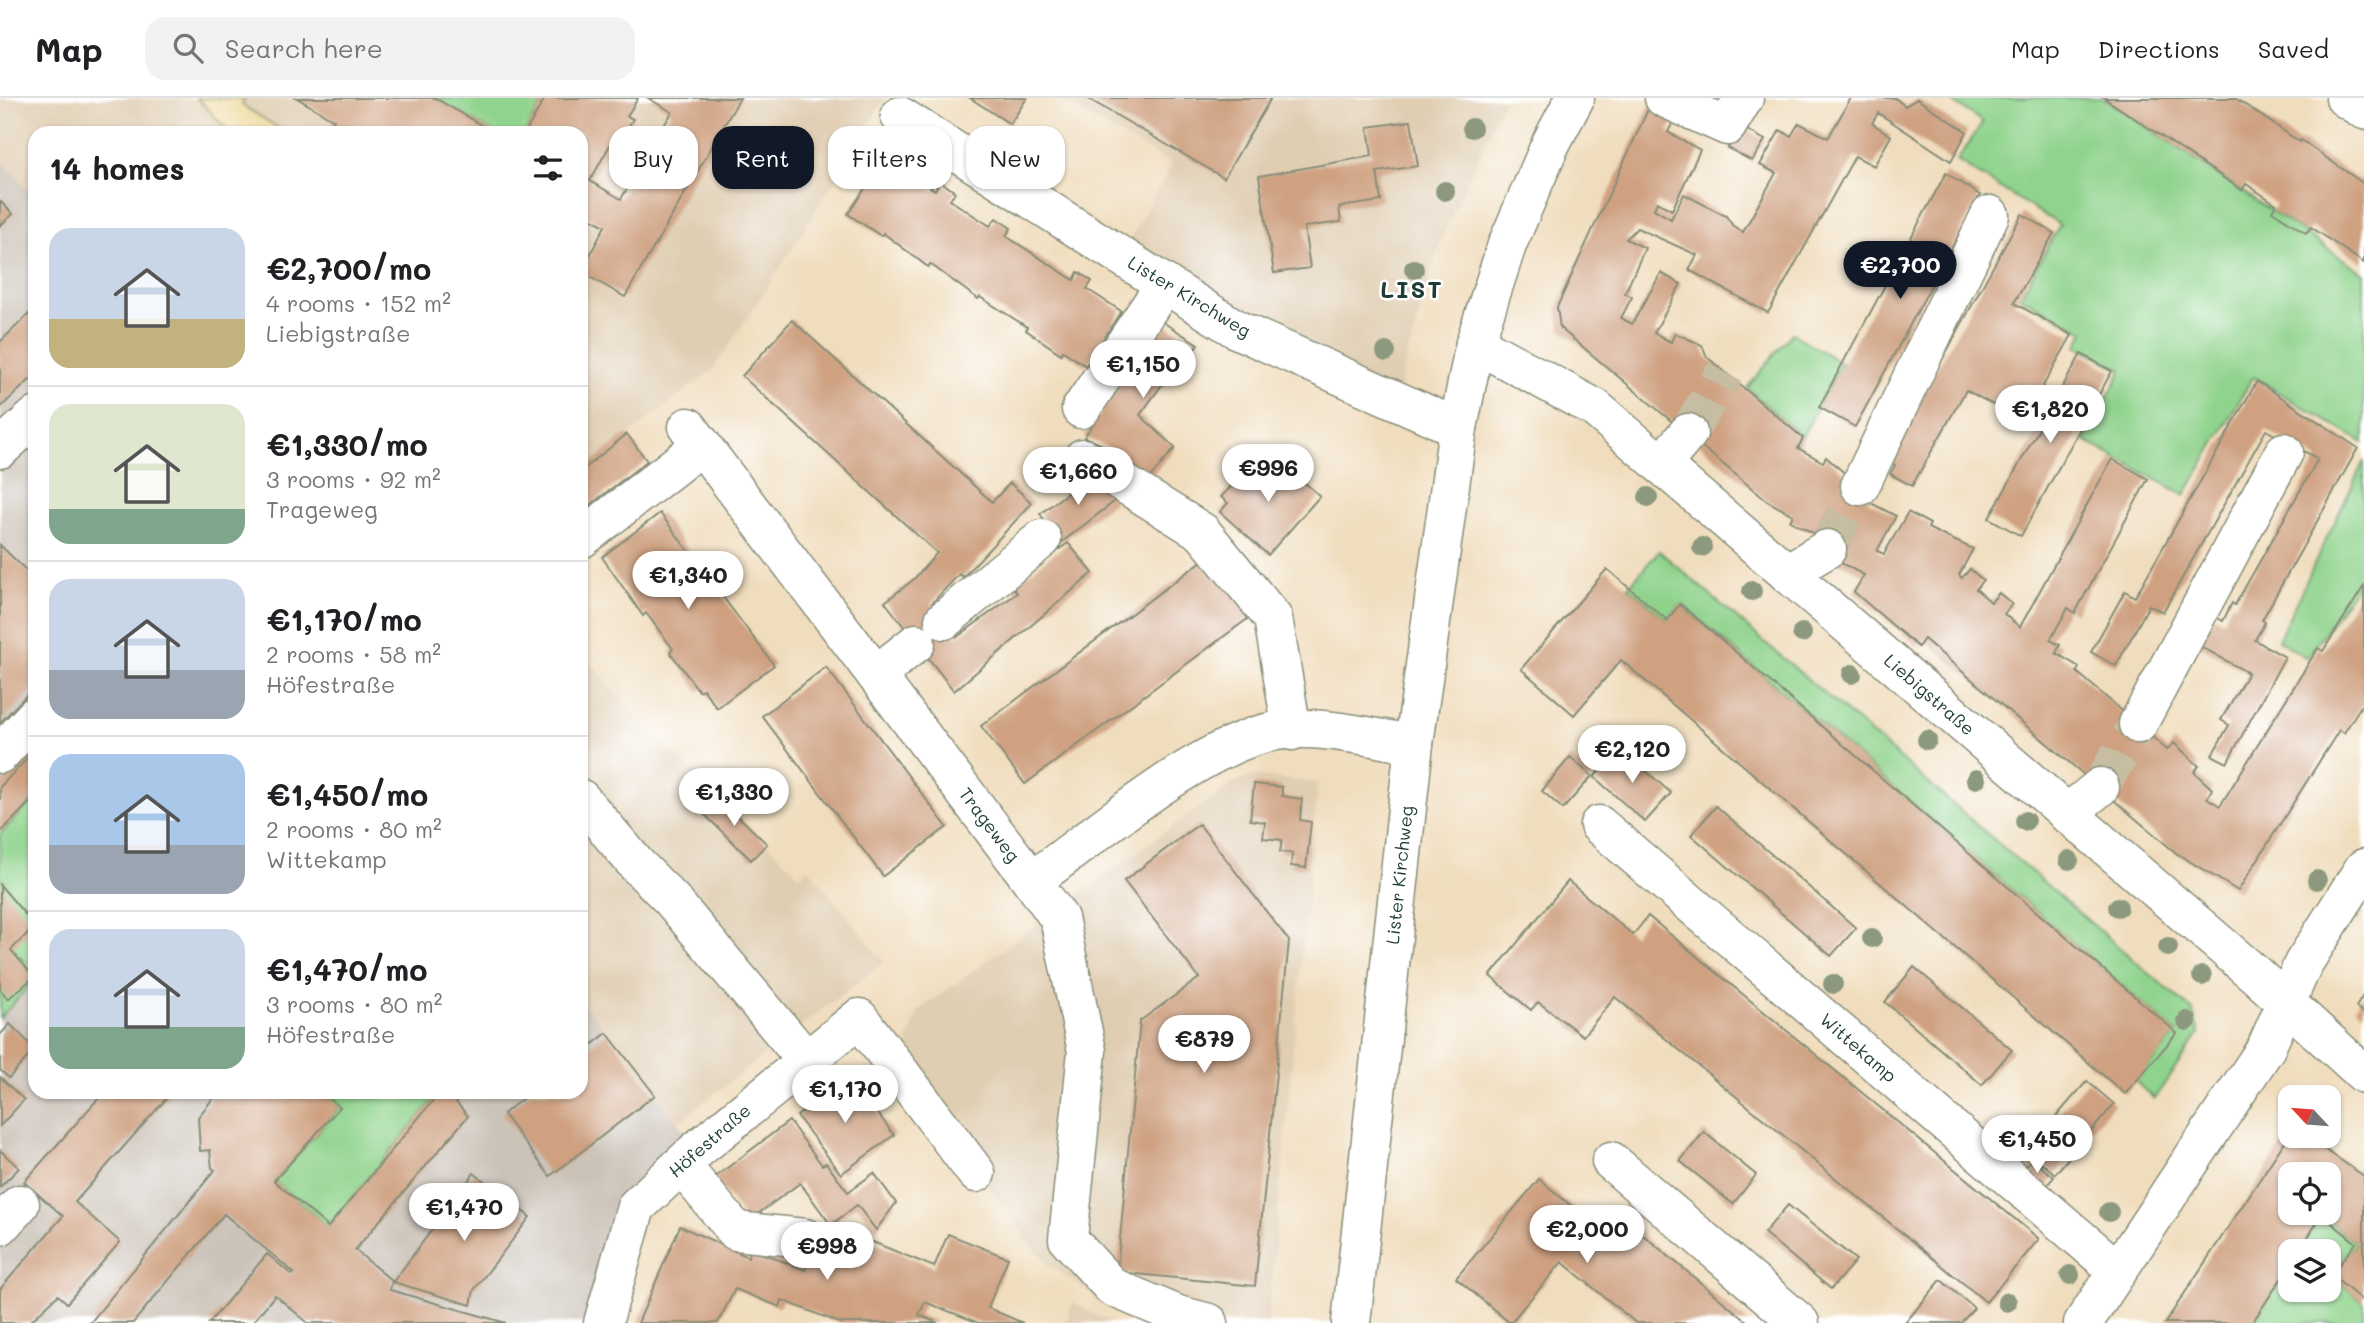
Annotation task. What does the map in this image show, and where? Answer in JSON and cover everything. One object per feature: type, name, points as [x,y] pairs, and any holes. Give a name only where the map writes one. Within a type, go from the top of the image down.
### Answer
[{"type":"street","name":"Lister Kirchweg","points":[[1351,1323],[1415,744],[1458,428],[1475,343],[1507,245],[1551,143],[1575,98]]},
{"type":"street","points":[[1664,98],[1727,126],[1744,98]]},
{"type":"street","points":[[2345,98],[2364,110]]},
{"type":"street","name":"Lister Kirchweg","points":[[900,116],[1236,329],[1458,428]]},
{"type":"street","points":[[1860,486],[1990,215]]},
{"type":"street","points":[[1081,409],[1165,284]]},
{"type":"street","name":"Liebigstraße","points":[[1475,343],[1595,408],[2067,814],[2364,1074]]},
{"type":"street","points":[[0,449],[28,423]]},
{"type":"street","points":[[1661,465],[1688,433]]},
{"type":"street","name":"Trageweg","points":[[588,533],[695,436],[1059,918],[1087,1051],[1068,1238],[1112,1287],[1178,1315],[1209,1323]]},
{"type":"street","points":[[2138,724],[2284,452]]},
{"type":"street","points":[[1083,458],[1202,532],[1273,618],[1292,731]]},
{"type":"street","points":[[876,675],[1042,539]]},
{"type":"street","points":[[1787,573],[1827,549]]},
{"type":"street","points":[[0,754],[28,724]]},
{"type":"street","points":[[1032,881],[1143,801],[1224,748],[1277,731],[1346,734],[1415,744]]},
{"type":"street","points":[[2067,814],[2100,787]]},
{"type":"street","points":[[588,807],[637,865],[671,899],[807,1061]]},
{"type":"street","name":"Wittekamp","points":[[1599,825],[2118,1271]]},
{"type":"street","points":[[2083,1323],[2266,1048],[2303,964],[2364,868]]},
{"type":"street","name":"Höfestraße","points":[[603,1323],[636,1207],[681,1165],[859,1018],[976,1173]]},
{"type":"street","points":[[1611,1161],[1800,1323]]},
{"type":"street","points":[[681,1165],[736,1231],[805,1238]]},
{"type":"shaded area","points":[[0,98],[885,98],[868,126],[828,126],[829,189],[712,371],[588,466],[588,126],[28,126],[28,190],[0,159]]},
{"type":"shaded area","points":[[1055,98],[1505,98],[1440,242],[1402,374],[1400,401],[1120,256],[1172,164]]},
{"type":"shaded area","points":[[0,159],[28,190],[28,1099],[588,1099],[588,1009],[698,1149],[636,1207],[603,1323],[0,1323]]},
{"type":"shaded area","points":[[588,659],[636,717],[799,875],[809,868],[884,962],[677,1123],[588,1009]]},
{"type":"shaded area","points":[[1254,776],[1318,783],[1268,1323],[1146,1323],[1102,1302],[1047,1263],[1029,1242],[994,1194],[907,1059],[908,1039],[918,1011],[1233,783]]},
{"type":"shaded area","points":[[1073,1302],[1094,1314],[1115,1323],[1066,1323]]},
{"type":"green space","points":[[435,98],[545,98],[529,126],[483,126]]},
{"type":"green space","points":[[1947,98],[2103,98],[2364,273],[2364,443],[2253,377],[2185,495],[2085,441],[2122,370],[2077,346],[2084,331],[2020,297],[2060,225],[1957,161],[1983,122]]},
{"type":"green space","points":[[1792,333],[1841,363],[1802,437],[1747,388]]},
{"type":"green space","points":[[2364,461],[2364,575],[2307,658],[2278,640]]},
{"type":"green space","points":[[1659,551],[2193,1011],[2199,1034],[2154,1099],[2135,1081],[2177,1033],[1681,604],[1667,620],[1628,587]]},
{"type":"green space","points":[[28,805],[28,987],[0,1018],[0,834]]},
{"type":"green space","points":[[331,1099],[434,1099],[328,1227],[274,1181],[340,1107]]},
{"type":"green space","points":[[2316,1225],[2334,1225],[2356,1243],[2341,1262],[2341,1239],[2307,1239]]},
{"type":"green space","points":[[2341,1283],[2364,1302],[2364,1323],[2252,1323],[2278,1284],[2278,1302],[2341,1302]]},
{"type":"sand","points":[[197,98],[245,98],[242,105],[275,126],[223,126]]},
{"type":"building","points":[[297,98],[435,98],[483,126],[331,126],[334,120]]},
{"type":"building","points":[[545,98],[638,98],[627,116],[633,119],[629,126],[609,126],[609,147],[590,181],[621,199],[627,189],[687,189],[625,297],[588,276],[588,259],[605,226],[588,217],[588,126],[529,126]]},
{"type":"building","points":[[648,98],[740,98],[724,126],[712,126],[712,146],[698,171],[698,126],[664,126],[672,112]]},
{"type":"building","points":[[970,98],[1027,98],[1010,124]]},
{"type":"building","points":[[1087,98],[1271,98],[1224,178]]},
{"type":"building","points":[[1851,98],[1895,98],[1905,106],[1917,99],[1967,132],[1951,161],[1878,113],[1872,123],[1891,136],[1874,166],[1855,156],[1768,313],[1689,270],[1697,255],[1637,228],[1626,239],[1645,248],[1625,293],[1632,297],[1621,318],[1632,324],[1661,273],[1681,284],[1654,333],[1671,342],[1675,333],[1702,345],[1707,357],[1803,438],[1798,448],[1823,462],[1826,457],[1870,495],[1867,501],[1896,516],[1877,551],[1884,554],[1908,512],[1930,524],[1928,528],[1973,549],[1959,575],[1962,578],[1970,569],[1983,580],[1976,589],[1991,602],[1999,593],[2012,604],[2004,614],[2020,627],[2112,459],[2148,479],[2075,613],[2068,608],[2050,640],[2060,645],[2056,653],[2079,667],[2077,672],[2167,750],[2174,743],[2199,766],[2194,772],[2212,789],[2207,798],[2220,806],[2318,648],[2323,651],[2364,586],[2364,701],[2344,733],[2339,730],[2238,891],[2176,853],[1924,639],[1918,647],[1854,592],[1864,575],[1837,561],[1817,535],[1790,521],[1793,515],[1767,501],[1560,328],[1557,307],[1650,105],[1675,118],[1668,132],[1700,150],[1672,210],[1657,202],[1654,209],[1671,219],[1684,194],[1726,216],[1733,226],[1743,232],[1776,173],[1760,165],[1780,130],[1791,136],[1799,123],[1828,138]]},
{"type":"building","points":[[2104,98],[2235,98],[2364,184],[2364,263],[2311,227],[2306,233],[2272,211],[2276,204],[2246,184],[2242,190]]},
{"type":"building","points":[[1411,121],[1418,166],[1377,172],[1381,201],[1339,207],[1341,222],[1304,227],[1310,268],[1274,273],[1259,176],[1372,156],[1368,127]]},
{"type":"building","points":[[1740,126],[1765,140],[1752,161],[1728,148]]},
{"type":"building","points":[[1946,173],[1980,195],[1855,427],[1819,407]]},
{"type":"building","points":[[865,189],[951,189],[955,192],[950,200],[990,226],[996,218],[1011,228],[1006,236],[1074,280],[1078,272],[1092,281],[1087,289],[1121,311],[1086,366],[1063,351],[1061,354],[1026,330],[1027,327],[980,297],[978,299],[930,264],[928,267],[883,233],[881,236],[848,214]]},
{"type":"building","points":[[0,201],[13,214],[0,226]]},
{"type":"building","points":[[2022,214],[2054,233],[2014,303],[2072,335],[2023,421],[1966,390],[1912,486],[1890,474],[1895,465],[1887,460]]},
{"type":"building","points":[[28,315],[28,382],[0,408],[0,342]]},
{"type":"building","points":[[1156,318],[1198,344],[1177,377],[1170,374],[1140,415],[1175,448],[1148,480],[1116,451],[1084,437],[1141,355],[1135,351]]},
{"type":"building","points":[[792,320],[992,502],[1010,483],[1032,503],[963,577],[959,574],[932,603],[957,637],[1017,593],[1012,586],[1068,543],[1093,573],[954,691],[885,602],[914,579],[937,553],[742,376]]},
{"type":"building","points":[[2081,354],[2112,371],[2021,536],[1989,518]]},
{"type":"building","points":[[2257,381],[2358,448],[2262,620],[2265,622],[2255,640],[2285,657],[2227,763],[2212,755],[2229,725],[2221,720],[2248,673],[2193,642],[2209,613],[2223,621],[2232,603],[2235,605],[2318,459],[2266,430],[2163,612],[2149,605],[2116,666],[2091,652],[2125,591],[2135,597]]},
{"type":"building","points":[[627,434],[647,461],[588,507],[588,465]]},
{"type":"building","points":[[1272,454],[1320,496],[1268,555],[1220,512],[1228,503],[1221,497],[1241,476],[1248,482]]},
{"type":"building","points":[[1093,473],[1115,501],[1062,542],[1040,514]]},
{"type":"building","points":[[660,513],[774,665],[717,708],[703,689],[699,691],[670,652],[673,649],[646,613],[643,616],[602,557]]},
{"type":"building","points":[[0,545],[28,572],[28,693],[0,723]]},
{"type":"building","points":[[1210,555],[1254,614],[1025,784],[981,726]]},
{"type":"building","points":[[1607,569],[1667,620],[1680,604],[2177,1033],[2125,1094],[1621,660],[1574,715],[1521,669]]},
{"type":"building","points":[[826,667],[947,827],[883,876],[762,716]]},
{"type":"building","points":[[1620,748],[1671,793],[1645,822],[1594,777]]},
{"type":"building","points":[[28,757],[28,804],[0,833],[0,787]]},
{"type":"building","points":[[1570,757],[1592,776],[1563,809],[1542,791]]},
{"type":"building","points":[[1254,784],[1282,787],[1282,796],[1302,799],[1300,820],[1311,822],[1306,868],[1291,866],[1292,853],[1280,852],[1282,840],[1263,838],[1265,822],[1250,820]]},
{"type":"building","points":[[716,795],[767,844],[751,860],[701,811]]},
{"type":"building","points":[[1716,806],[1856,928],[1831,956],[1691,835]]},
{"type":"building","points":[[1199,824],[1289,941],[1255,1286],[1117,1272],[1140,1021],[1199,978],[1124,881]]},
{"type":"building","points":[[1568,881],[1633,935],[1648,916],[2039,1239],[1986,1302],[1615,997],[1583,1036],[1538,1002],[1531,1010],[1490,976]]},
{"type":"building","points":[[0,885],[28,918],[28,933],[11,950],[28,970],[28,982],[8,999],[0,989]]},
{"type":"building","points":[[1914,967],[2012,1050],[1982,1085],[1885,1002]]},
{"type":"building","points":[[2364,994],[2364,1014],[2356,1007]]},
{"type":"building","points":[[10,1024],[28,1042],[28,1057],[9,1078],[0,1070],[0,1035]]},
{"type":"building","points":[[607,1033],[655,1095],[550,1176],[503,1114],[522,1099],[588,1099],[588,1048]]},
{"type":"building","points":[[850,1076],[894,1135],[841,1174],[797,1116],[818,1100],[817,1097]]},
{"type":"building","points":[[0,1077],[24,1100],[0,1126]]},
{"type":"building","points":[[2087,1081],[2114,1104],[2055,1174],[2027,1150]]},
{"type":"building","points":[[98,1099],[166,1099],[75,1202],[120,1242],[67,1303],[58,1295],[29,1323],[0,1323],[0,1289],[63,1216],[24,1182]]},
{"type":"building","points":[[213,1099],[330,1099],[340,1107],[274,1181],[328,1227],[434,1099],[453,1099],[468,1116],[355,1250],[392,1281],[390,1290],[506,1323],[308,1323],[275,1295],[252,1323],[209,1323],[267,1254],[292,1275],[294,1273],[224,1214],[133,1323],[90,1323],[215,1170],[212,1168],[210,1150],[200,1151],[198,1117]]},
{"type":"building","points":[[789,1121],[822,1165],[826,1163],[848,1192],[874,1173],[896,1203],[876,1230],[857,1205],[831,1225],[800,1183],[747,1222],[714,1178]]},
{"type":"building","points":[[1704,1132],[1756,1175],[1733,1204],[1680,1161]]},
{"type":"building","points":[[2280,1148],[2323,1148],[2364,1176],[2364,1302],[2341,1283],[2341,1262],[2356,1243],[2334,1225],[2341,1225],[2341,1162],[2278,1162],[2278,1225],[2316,1225],[2307,1239],[2278,1239],[2278,1284],[2252,1323],[2165,1323]]},
{"type":"building","points":[[0,1150],[19,1168],[0,1187]]},
{"type":"building","points":[[2032,1159],[2054,1177],[2042,1191],[2020,1172]]},
{"type":"building","points":[[474,1173],[530,1217],[474,1290],[471,1305],[393,1282]]},
{"type":"building","points":[[1539,1179],[1598,1228],[1613,1210],[1749,1323],[1636,1323],[1562,1262],[1510,1323],[1456,1278]]},
{"type":"building","points":[[1788,1205],[1856,1260],[1831,1289],[1764,1233]]},
{"type":"building","points":[[831,1225],[934,1267],[948,1234],[1008,1258],[988,1308],[1023,1323],[979,1323],[925,1302],[919,1315],[938,1323],[840,1323],[782,1300],[780,1307],[735,1289],[718,1323],[638,1323],[680,1226],[748,1257],[751,1249],[805,1270],[811,1253],[815,1255],[821,1239],[826,1241]]},
{"type":"building","points":[[1941,1280],[1974,1308],[1961,1323],[1905,1323]]},
{"type":"tunnel","points":[[1688,433],[1725,372]]},
{"type":"tunnel","points":[[1827,549],[1860,486]]},
{"type":"tunnel","points":[[2100,787],[2138,724]]},
{"type":"district","name":"LIST","points":[[1412,290]]}]
